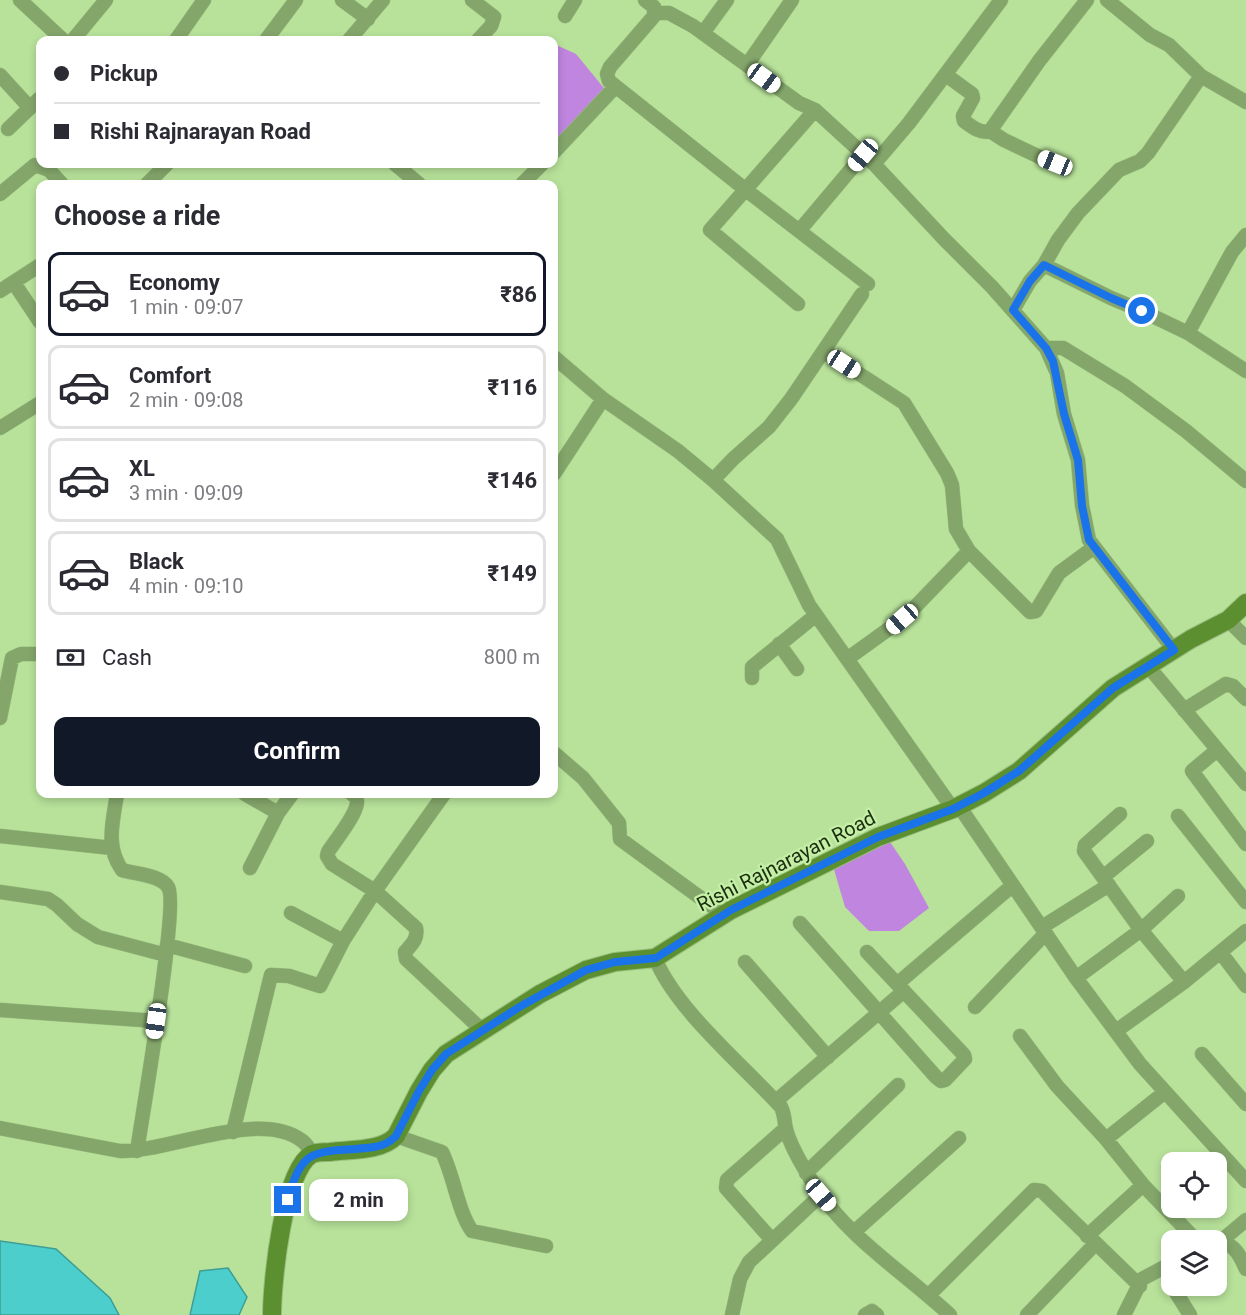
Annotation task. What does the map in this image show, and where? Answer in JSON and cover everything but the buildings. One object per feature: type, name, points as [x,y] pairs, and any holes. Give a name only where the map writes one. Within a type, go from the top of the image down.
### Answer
[{"type":"main road","name":"Rishi Rajnarayan Road","points":[[396,1136],[432,1070],[446,1054],[540,994],[586,970],[615,962],[656,958],[724,915],[878,837],[956,807],[1019,771],[1113,688],[1228,620],[1246,603]]},
{"type":"main road","points":[[272,1315],[272,1294],[279,1238],[293,1181],[303,1163],[313,1154],[379,1146],[390,1142],[396,1136]]},
{"type":"street","points":[[76,36],[106,0]]},
{"type":"street","points":[[179,36],[204,0]]},
{"type":"street","points":[[269,36],[296,0]]},
{"type":"street","points":[[342,0],[368,19]]},
{"type":"street","points":[[353,36],[383,0]]},
{"type":"street","points":[[472,0],[494,18],[491,26],[482,36]]},
{"type":"street","points":[[565,16],[576,0]]},
{"type":"street","points":[[645,0],[654,7],[655,13],[610,67],[607,74],[609,81],[799,231],[865,289],[769,427],[713,480]]},
{"type":"street","points":[[703,33],[727,0]]},
{"type":"street","points":[[747,65],[792,0]]},
{"type":"street","points":[[799,231],[946,75],[1001,0]]},
{"type":"street","points":[[946,75],[972,94],[973,99],[963,116],[964,121],[984,133],[990,131],[1039,61],[1087,0]]},
{"type":"street","points":[[1107,0],[1150,35],[1169,45],[1201,76],[1246,102]]},
{"type":"street","points":[[22,1],[59,36]]},
{"type":"street","points":[[655,13],[669,13],[703,33],[799,103],[815,110],[868,160],[1013,310],[1046,348],[1057,373],[1064,414],[1078,460],[1086,529],[1093,548],[1174,650]]},
{"type":"street","points":[[0,75],[35,103],[8,129]]},
{"type":"street","points":[[1013,310],[1030,281],[1044,265],[1058,240],[1078,213],[1119,170],[1140,161],[1148,153],[1201,76]]},
{"type":"street","points":[[558,148],[615,87]]},
{"type":"street","points":[[798,304],[705,225],[746,190],[815,110]]},
{"type":"street","points":[[990,131],[1065,169]]},
{"type":"street","points":[[0,194],[36,166]]},
{"type":"street","points":[[43,168],[49,170],[58,180]]},
{"type":"street","points":[[400,168],[414,180]]},
{"type":"street","points":[[526,180],[538,168]]},
{"type":"street","points":[[1188,333],[1232,252],[1246,235]]},
{"type":"street","points":[[1044,265],[1188,333],[1246,371]]},
{"type":"street","points":[[0,291],[36,268]]},
{"type":"street","points":[[14,283],[36,316]]},
{"type":"street","points":[[1046,348],[1063,348],[1125,386],[1186,431],[1246,481]]},
{"type":"street","points":[[824,351],[904,403],[947,473],[952,486],[956,529],[969,552],[1030,612],[1036,611],[1059,573],[1093,548]]},
{"type":"street","points":[[558,360],[603,399],[678,451],[777,539],[809,605],[1013,885],[1076,978],[1140,1064],[1246,1181]]},
{"type":"street","points":[[558,468],[603,399]]},
{"type":"street","points":[[0,428],[36,406]]},
{"type":"street","points":[[847,659],[913,609],[969,552]]},
{"type":"street","points":[[752,678],[752,667],[816,615]]},
{"type":"street","points":[[1228,620],[1246,638]]},
{"type":"street","points":[[779,644],[797,669]]},
{"type":"street","points":[[0,718],[12,658],[21,654],[36,654]]},
{"type":"street","points":[[1148,666],[1246,784]]},
{"type":"street","points":[[1184,710],[1226,684],[1233,686],[1246,699]]},
{"type":"street","points":[[1217,750],[1192,771],[1246,844]]},
{"type":"street","points":[[558,756],[583,778],[619,823],[620,839],[724,915]]},
{"type":"street","points":[[116,798],[112,831],[114,858],[122,870],[153,877],[167,884],[171,892],[167,950],[137,1151]]},
{"type":"street","points":[[252,798],[278,813]]},
{"type":"street","points":[[250,868],[278,813],[289,798]]},
{"type":"street","points":[[356,798],[353,814],[327,856],[332,864],[375,891],[416,928],[415,941],[405,952],[406,959],[483,1031]]},
{"type":"street","points":[[233,1132],[271,975],[288,976],[320,986],[343,941],[375,891],[441,798]]},
{"type":"street","points":[[1120,814],[1084,848],[1141,930],[1184,982]]},
{"type":"street","points":[[1178,816],[1246,902]]},
{"type":"street","points":[[0,836],[112,848]]},
{"type":"street","points":[[975,1007],[1044,930],[1106,881],[1147,841]]},
{"type":"street","points":[[776,1101],[879,1014],[900,988],[1013,885]]},
{"type":"street","points":[[0,892],[48,899],[77,924],[98,937],[245,966]]},
{"type":"street","points":[[1076,978],[1141,930],[1178,896]]},
{"type":"street","points":[[291,913],[343,941]]},
{"type":"street","points":[[800,923],[936,1077],[941,1081],[945,1080],[965,1059],[965,1056],[867,952]]},
{"type":"street","points":[[1116,1031],[1184,982],[1246,930]]},
{"type":"street","points":[[1221,953],[1246,986]]},
{"type":"street","points":[[656,958],[677,994],[699,1021],[776,1101],[783,1112],[786,1128],[806,1173],[821,1195],[866,1245],[929,1295],[950,1315]]},
{"type":"street","points":[[745,962],[828,1057]]},
{"type":"street","points":[[0,1010],[156,1021]]},
{"type":"street","points":[[1020,1036],[1057,1086],[1106,1139],[1143,1185],[1186,1230]]},
{"type":"street","points":[[1202,1054],[1246,1104]]},
{"type":"street","points":[[806,1173],[898,1085]]},
{"type":"street","points":[[1106,1139],[1165,1092]]},
{"type":"street","points":[[0,1128],[120,1151],[137,1151],[201,1136],[271,1130],[301,1140],[313,1154]]},
{"type":"street","points":[[772,1240],[726,1188],[725,1184],[727,1179],[786,1128]]},
{"type":"street","points":[[396,1136],[442,1152],[451,1173],[465,1221],[472,1231],[546,1246]]},
{"type":"street","points":[[854,1232],[959,1138]]},
{"type":"street","points":[[1027,1315],[1091,1240],[1143,1185]]},
{"type":"street","points":[[929,1295],[1034,1190],[1042,1191],[1140,1286]]},
{"type":"street","points":[[732,1315],[738,1287],[749,1262],[821,1195]]},
{"type":"street","points":[[1227,1235],[1246,1220]]},
{"type":"street","points":[[1227,1244],[1238,1251],[1246,1269]]},
{"type":"street","points":[[1124,1315],[1142,1279],[1161,1268]]},
{"type":"street","points":[[1179,1296],[1190,1315]]},
{"type":"street","points":[[865,1315],[872,1311],[878,1315]]},
{"type":"shaded area","points":[[558,46],[576,54],[608,93],[558,145]]},
{"type":"shaded area","points":[[888,839],[905,864],[929,908],[899,931],[869,931],[845,907],[833,866]]},
{"type":"water","points":[[0,1241],[56,1249],[110,1298],[119,1315],[0,1315]]},
{"type":"water","points":[[228,1268],[247,1297],[239,1315],[190,1315],[200,1271]]},
{"type":"route","points":[[288,1200],[293,1181],[303,1163],[313,1154],[379,1146],[390,1142],[396,1136],[432,1070],[446,1054],[540,994],[586,970],[615,962],[656,958],[731,910],[878,837],[953,809],[984,793],[1019,771],[1113,688],[1174,650],[1089,540],[1082,506],[1082,483],[1078,460],[1064,414],[1057,373],[1046,348],[1013,310],[1030,281],[1044,265],[1142,311]]}]
